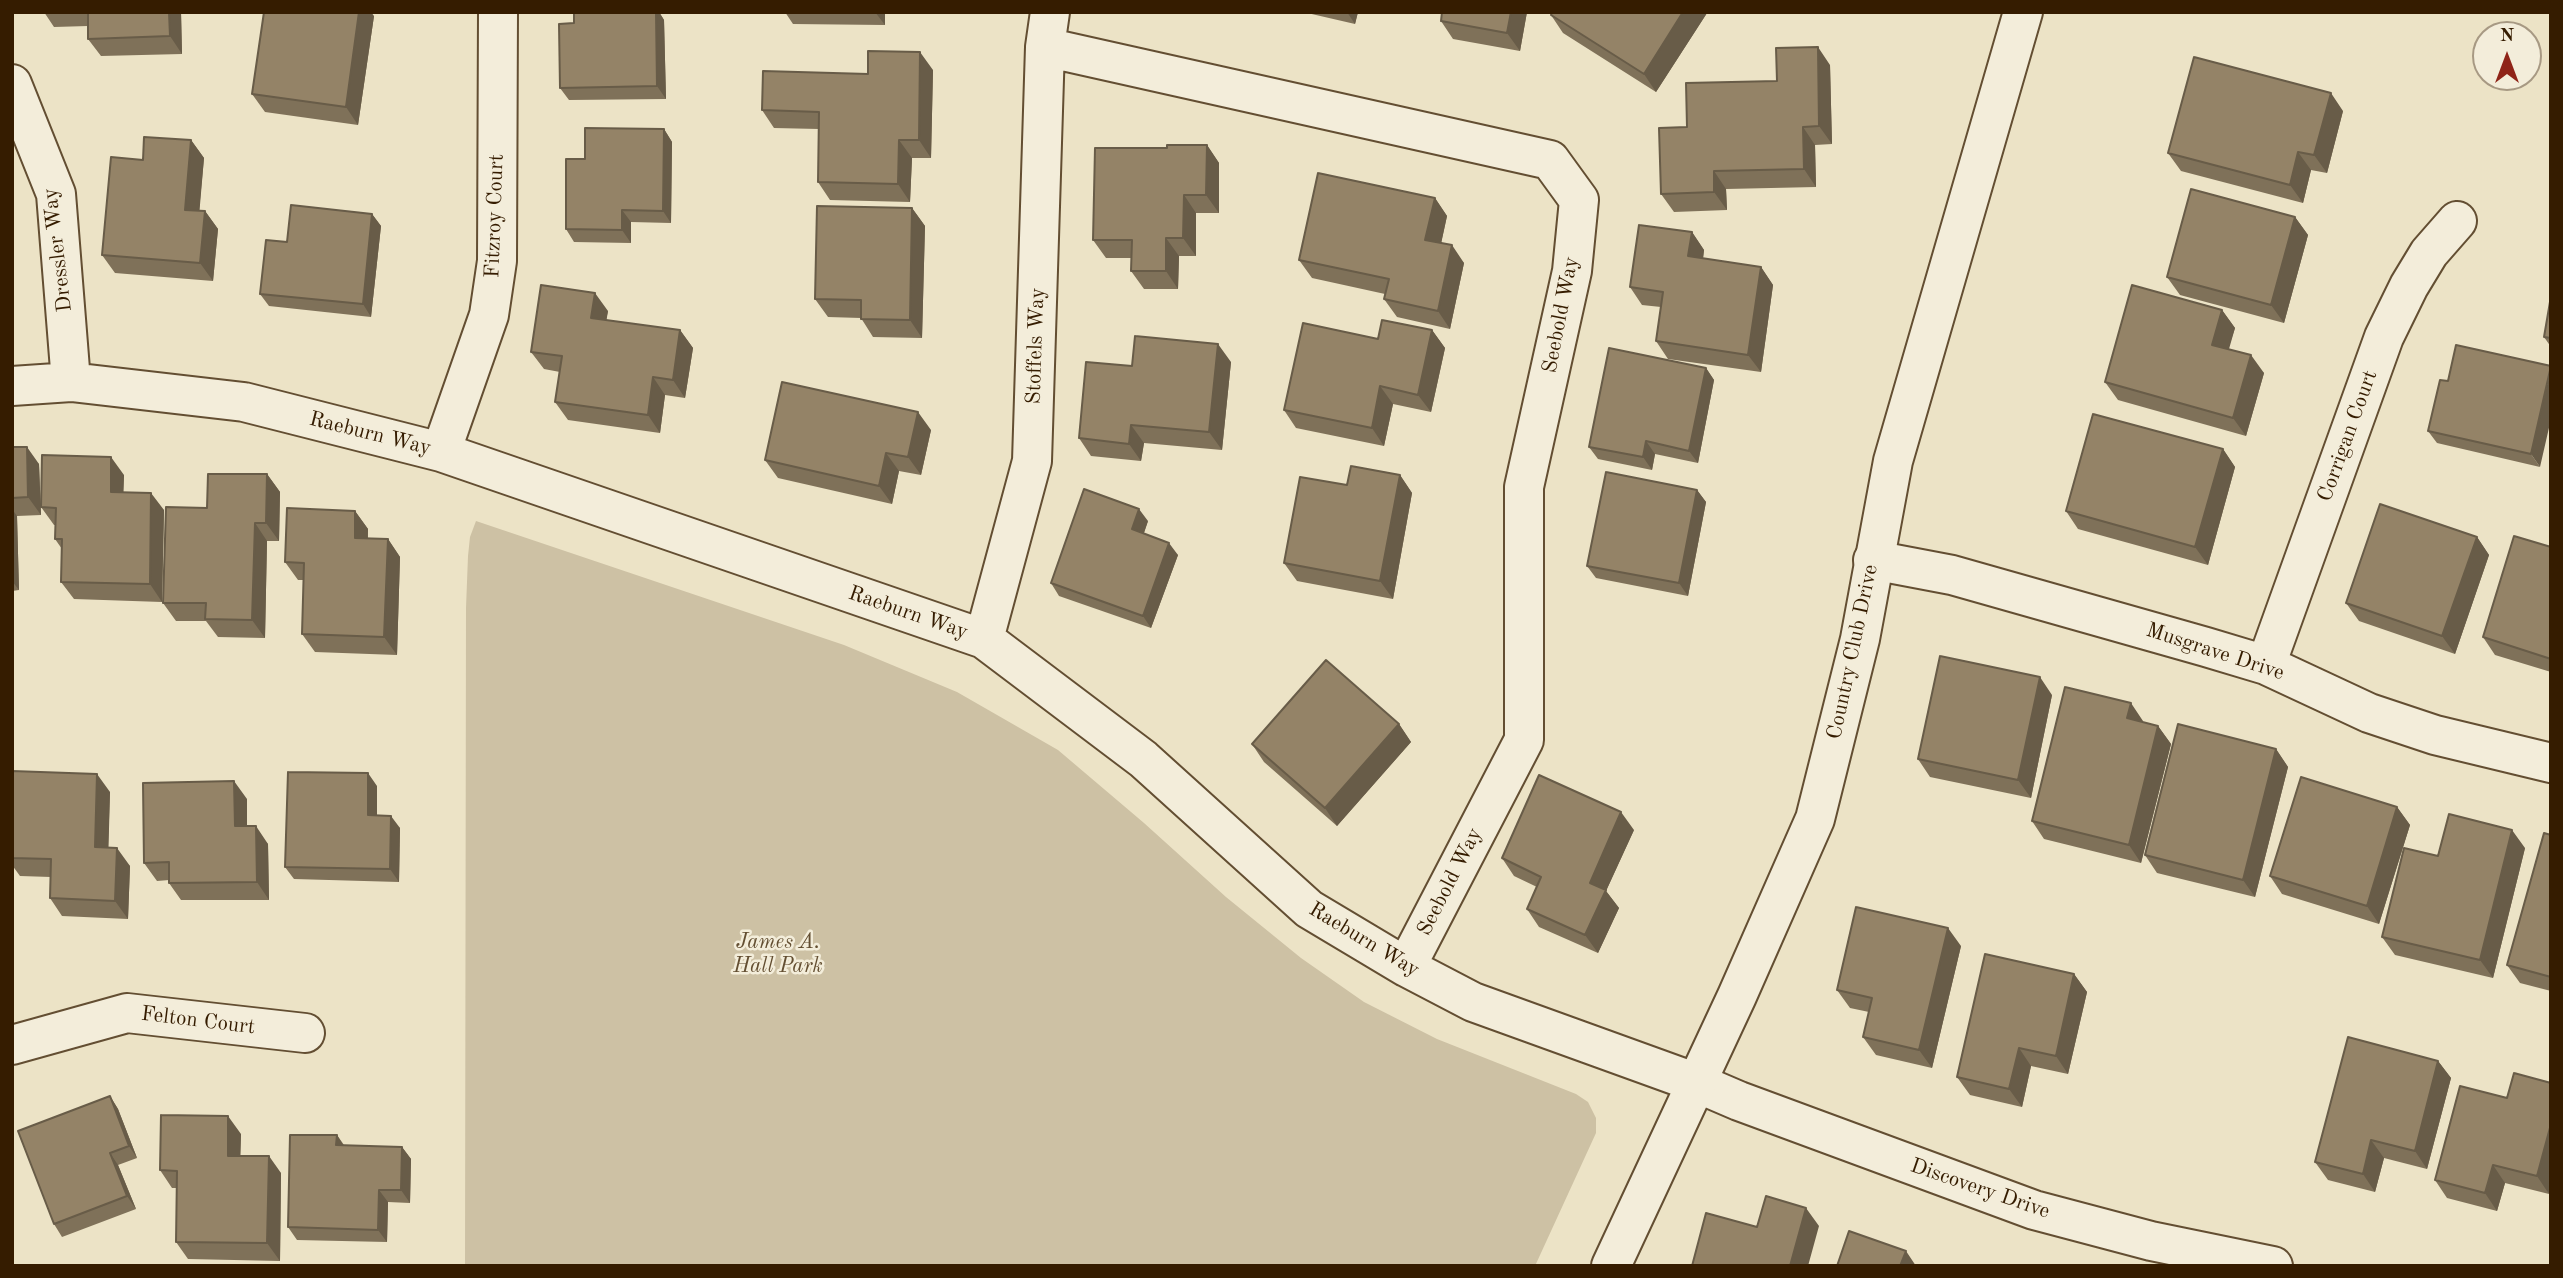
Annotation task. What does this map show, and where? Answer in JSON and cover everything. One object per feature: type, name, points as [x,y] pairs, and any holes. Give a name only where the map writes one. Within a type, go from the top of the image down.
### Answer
[{"type":"street","name":"Fitzroy Court","points":[[441,452],[489,315],[497,261],[498,12]]},
{"type":"street","name":"Country Club Drive","points":[[1611,1266],[1697,1083],[1815,819],[1860,639],[1872,559],[1893,461],[2023,12]]},
{"type":"street","name":"Stoffels Way","points":[[984,639],[1032,461],[1048,29]]},
{"type":"street","name":"Seebold Way","points":[[1048,29],[1549,160],[1579,200],[1572,271],[1524,487],[1524,740],[1406,967]]},
{"type":"street","name":"Dressler Way","points":[[12,84],[56,194],[71,382]]},
{"type":"street","name":"Corrigan Court","points":[[2266,665],[2384,337],[2429,253],[2457,221]]},
{"type":"street","name":"Raeburn Way","points":[[12,386],[71,382],[244,402],[441,452],[984,639],[1143,759],[1309,909],[1406,967],[1473,1002],[1697,1083]]},
{"type":"street","name":"Musgrave Drive","points":[[1872,559],[1952,575],[2266,665],[2369,713],[2435,735],[2551,763]]},
{"type":"street","name":"Felton Court","points":[[12,1045],[127,1013],[304,1033]]},
{"type":"street","name":"Discovery Drive","points":[[1697,1083],[2034,1210],[2151,1241],[2273,1266]]},
{"type":"green space","name":"James A. Hall Park","points":[[476,521],[844,645],[957,692],[1058,750],[1226,897],[1301,958],[1364,1002],[1437,1039],[1576,1094],[1588,1102],[1596,1118],[1596,1133],[1535,1266],[465,1266],[466,608],[470,537]]},
{"type":"building","points":[[88,12],[169,12],[170,36],[88,39]]},
{"type":"building","points":[[264,12],[359,12],[346,107],[252,94]]},
{"type":"building","points":[[574,12],[656,12],[657,86],[560,88],[559,24],[574,23]]},
{"type":"building","points":[[1442,12],[1511,12],[1507,33],[1441,21]]},
{"type":"building","points":[[1552,12],[1683,12],[1644,74],[1551,15]]},
{"type":"building","points":[[1818,47],[1819,126],[1803,127],[1804,169],[1714,171],[1714,192],[1661,194],[1659,128],[1687,127],[1686,83],[1777,81],[1776,48]]},
{"type":"building","points":[[868,51],[920,52],[919,140],[899,140],[898,184],[818,182],[819,112],[762,110],[763,71],[868,74]]},
{"type":"building","points":[[2194,57],[2331,93],[2314,155],[2298,152],[2290,185],[2168,153]]},
{"type":"building","points":[[585,128],[664,129],[663,211],[622,210],[622,230],[566,229],[566,159],[585,159]]},
{"type":"building","points":[[144,137],[191,140],[185,210],[205,211],[200,263],[102,255],[111,157],[143,160]]},
{"type":"building","points":[[1167,145],[1207,145],[1206,195],[1184,195],[1183,238],[1166,238],[1166,271],[1131,271],[1132,240],[1093,240],[1095,148],[1167,148]]},
{"type":"building","points":[[1318,173],[1435,198],[1425,240],[1452,245],[1438,311],[1384,299],[1389,279],[1299,260]]},
{"type":"building","points":[[2191,189],[2295,217],[2271,305],[2167,277]]},
{"type":"building","points":[[291,205],[372,214],[363,304],[260,294],[266,240],[287,242]]},
{"type":"building","points":[[817,206],[912,208],[910,320],[861,319],[861,300],[815,299]]},
{"type":"building","points":[[1639,225],[1692,232],[1688,256],[1761,267],[1748,355],[1656,341],[1663,292],[1630,287]]},
{"type":"building","points":[[541,285],[595,293],[591,318],[680,330],[673,380],[653,377],[648,415],[555,402],[562,356],[531,352]]},
{"type":"building","points":[[2132,285],[2222,310],[2212,345],[2251,355],[2233,418],[2105,382]]},
{"type":"building","points":[[2551,296],[2551,338],[2544,337]]},
{"type":"building","points":[[1382,320],[1432,330],[1418,395],[1380,386],[1372,428],[1284,410],[1303,323],[1378,339]]},
{"type":"building","points":[[1135,336],[1218,344],[1209,432],[1131,425],[1129,444],[1079,438],[1086,362],[1132,366]]},
{"type":"building","points":[[2456,345],[2551,366],[2531,454],[2428,431],[2440,380],[2448,381]]},
{"type":"building","points":[[1609,348],[1706,368],[1689,451],[1646,441],[1643,457],[1589,447]]},
{"type":"building","points":[[782,382],[918,412],[908,457],[886,453],[879,486],[765,460]]},
{"type":"building","points":[[2093,414],[2223,449],[2195,547],[2066,511]]},
{"type":"building","points":[[12,447],[27,447],[28,497],[12,498]]},
{"type":"building","points":[[42,455],[111,457],[111,492],[151,493],[150,584],[61,582],[62,539],[55,539],[56,508],[41,507]]},
{"type":"building","points":[[1351,466],[1400,475],[1380,581],[1284,563],[1300,477],[1347,485]]},
{"type":"building","points":[[1606,472],[1697,490],[1679,583],[1587,566]]},
{"type":"building","points":[[208,474],[267,474],[266,523],[255,523],[252,620],[205,619],[206,603],[163,603],[166,507],[207,508]]},
{"type":"building","points":[[1084,489],[1139,509],[1132,529],[1169,543],[1143,616],[1051,583]]},
{"type":"building","points":[[2380,504],[2477,537],[2442,636],[2346,603]]},
{"type":"building","points":[[287,508],[355,511],[355,538],[388,539],[384,637],[302,634],[304,563],[285,562]]},
{"type":"building","points":[[2514,536],[2551,547],[2551,659],[2483,637]]},
{"type":"building","points":[[1940,656],[2040,677],[2018,780],[1918,759]]},
{"type":"building","points":[[1326,660],[1399,724],[1325,808],[1252,744]]},
{"type":"building","points":[[2065,687],[2131,703],[2127,718],[2158,726],[2129,845],[2032,821]]},
{"type":"building","points":[[2178,724],[2276,749],[2243,880],[2145,855]]},
{"type":"building","points":[[12,771],[97,774],[95,847],[117,848],[115,901],[50,898],[51,859],[12,858]]},
{"type":"building","points":[[288,772],[368,773],[368,815],[391,816],[390,869],[285,867]]},
{"type":"building","points":[[1539,775],[1621,812],[1590,883],[1606,890],[1585,935],[1527,909],[1541,877],[1502,858]]},
{"type":"building","points":[[2301,777],[2397,807],[2367,906],[2270,876]]},
{"type":"building","points":[[234,781],[235,826],[256,826],[257,882],[169,883],[169,862],[144,863],[143,783]]},
{"type":"building","points":[[2449,814],[2512,830],[2480,960],[2382,937],[2404,848],[2438,856]]},
{"type":"building","points":[[2544,833],[2551,835],[2551,977],[2507,965]]},
{"type":"building","points":[[1856,907],[1948,928],[1919,1050],[1863,1037],[1872,998],[1837,990]]},
{"type":"building","points":[[1985,954],[2074,974],[2056,1056],[2019,1048],[2009,1089],[1957,1077]]},
{"type":"building","points":[[2348,1037],[2438,1061],[2415,1151],[2371,1140],[2363,1174],[2315,1162]]},
{"type":"building","points":[[2514,1073],[2551,1083],[2551,1124],[2537,1176],[2493,1165],[2485,1193],[2435,1180],[2460,1086],[2507,1098]]},
{"type":"building","points":[[110,1096],[129,1146],[110,1153],[127,1196],[54,1224],[18,1131]]},
{"type":"building","points":[[161,1115],[228,1116],[228,1156],[269,1156],[267,1243],[176,1242],[177,1171],[160,1170]]},
{"type":"building","points":[[290,1135],[337,1135],[336,1145],[402,1147],[401,1190],[379,1190],[378,1230],[288,1227]]},
{"type":"building","points":[[1766,1196],[1806,1208],[1790,1266],[1692,1266],[1706,1213],[1757,1227]]},
{"type":"building","points":[[1849,1231],[1906,1251],[1900,1266],[1837,1266]]}]
